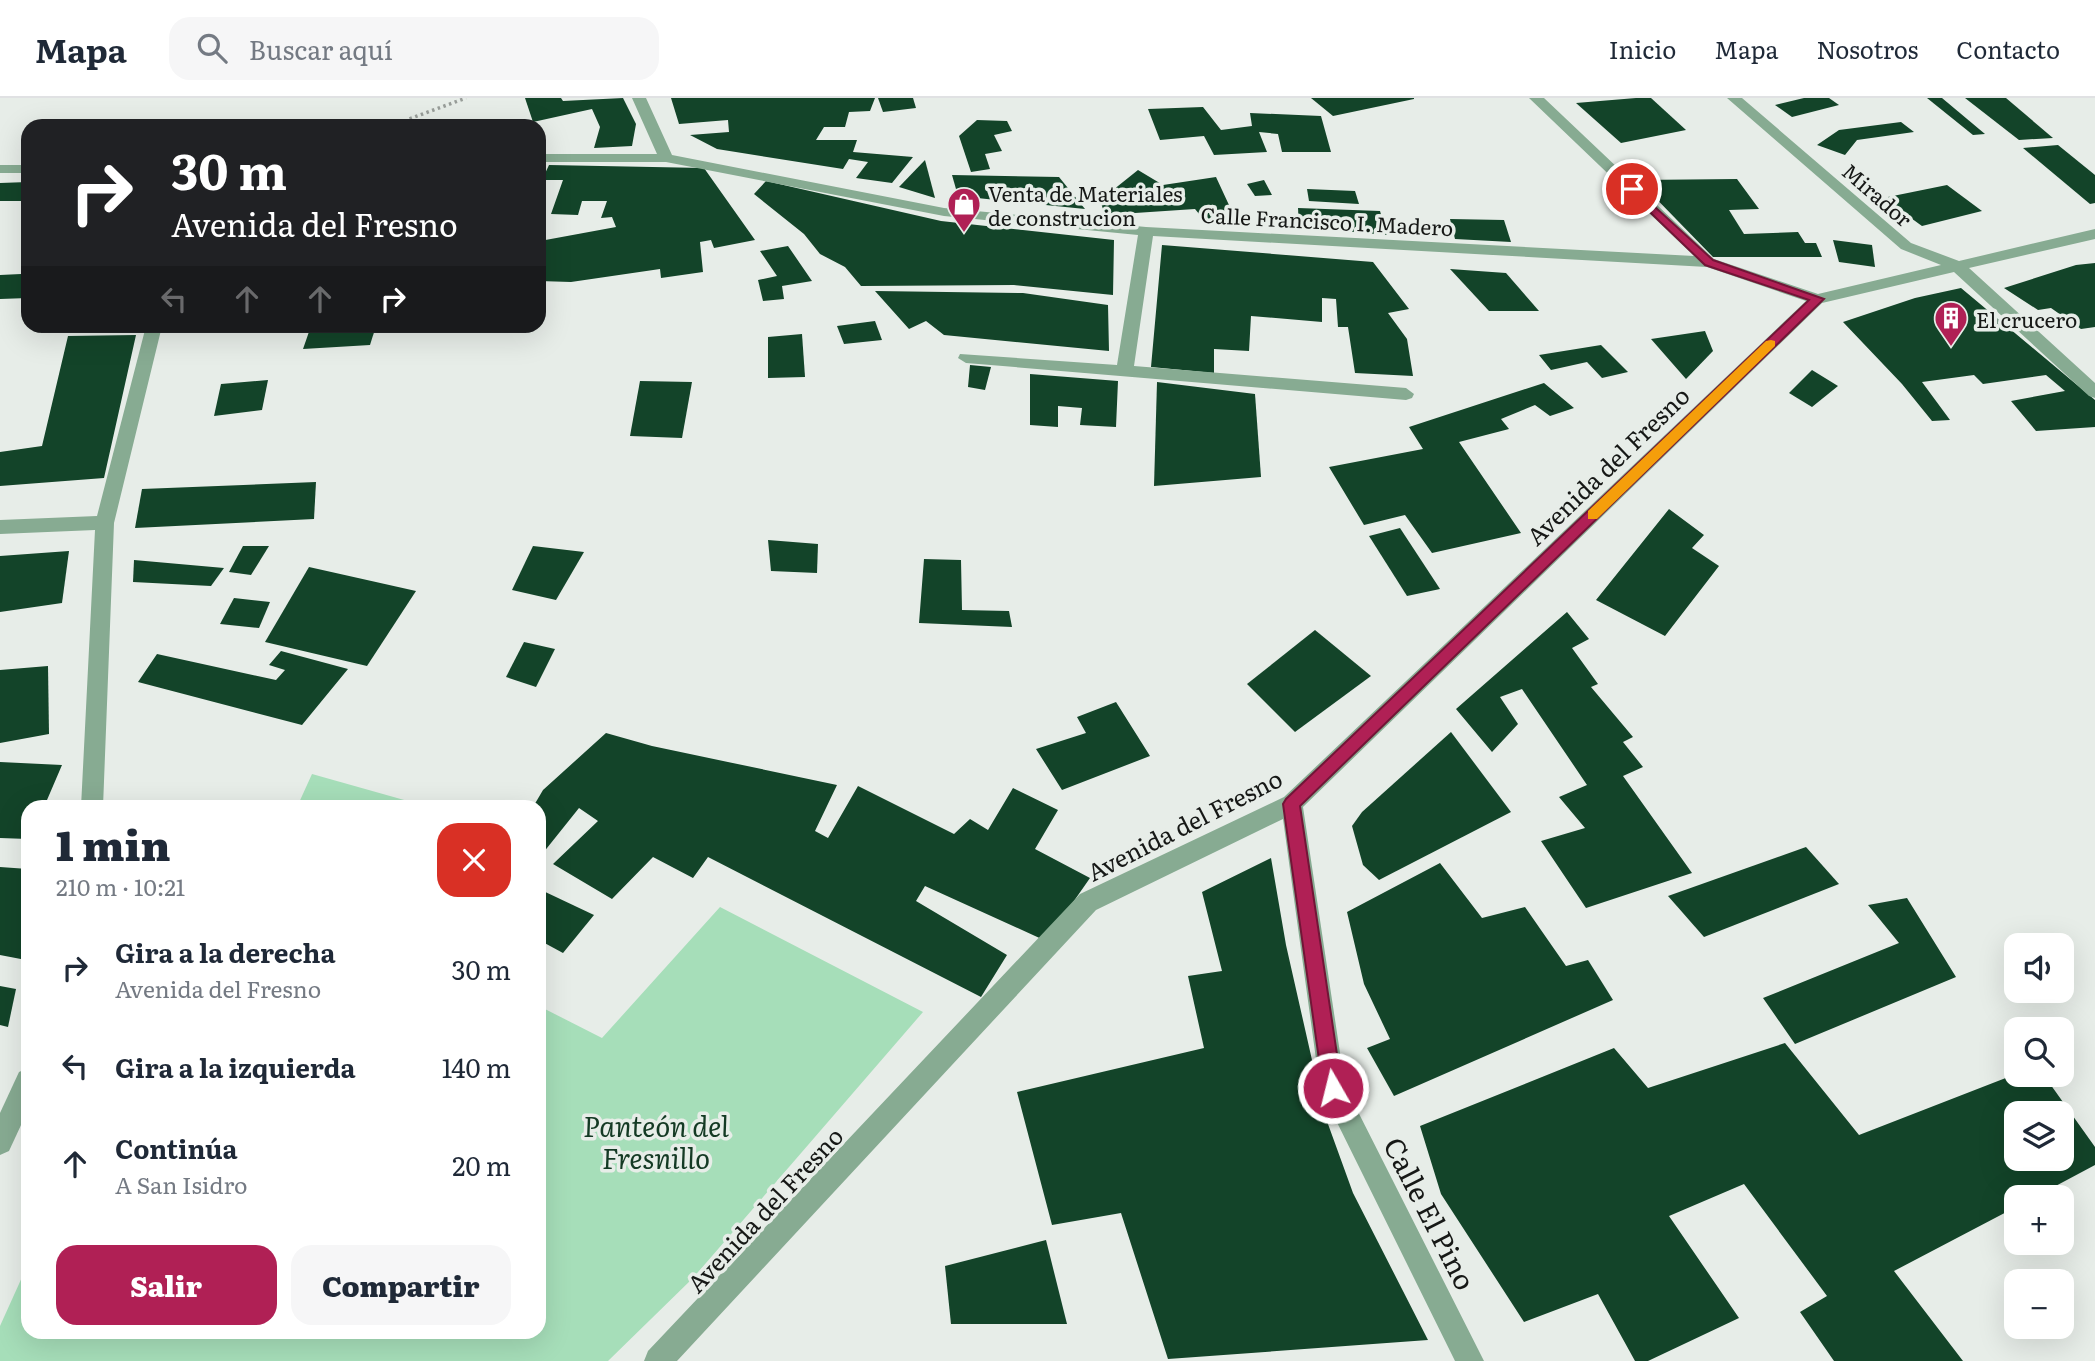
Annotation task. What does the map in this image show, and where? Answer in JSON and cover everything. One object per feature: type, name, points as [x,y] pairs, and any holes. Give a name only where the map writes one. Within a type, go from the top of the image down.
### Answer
[{"type":"street","points":[[639,98],[666,158]]},
{"type":"street","points":[[1536,98],[1709,262]]},
{"type":"street","name":"Mirador","points":[[1734,98],[1906,246],[1957,266],[2095,392]]},
{"type":"street","name":"Calle Francisco I. Madero","points":[[546,158],[666,158],[944,212],[1146,231],[1709,262],[1818,299]]},
{"type":"street","points":[[0,169],[21,169]]},
{"type":"street","points":[[1125,370],[1146,231]]},
{"type":"street","points":[[1818,299],[2095,233]]},
{"type":"street","name":"Avenida del Fresno","points":[[658,1361],[1088,902],[1292,804],[1818,299]]},
{"type":"street","points":[[92,800],[105,523],[152,333]]},
{"type":"street","points":[[967,358],[1406,394]]},
{"type":"street","points":[[0,527],[105,523]]},
{"type":"street","name":"Calle El Pino","points":[[1292,804],[1333,1088],[1470,1361]]},
{"type":"street","points":[[0,1142],[21,1096]]},
{"type":"path","points":[[409,119],[466,98]]},
{"type":"green space","points":[[312,774],[404,800],[300,800]]},
{"type":"green space","name":"Panteón del Fresnillo","points":[[720,907],[923,1012],[693,1278],[608,1361],[0,1361],[0,1326],[21,1280],[21,1339],[546,1339],[546,1010],[602,1038]]},
{"type":"building","points":[[525,98],[561,98],[563,101],[623,98],[636,124],[632,146],[594,148],[600,127],[592,109],[546,119],[532,119]]},
{"type":"building","points":[[671,98],[875,98],[870,111],[849,112],[845,127],[824,127],[816,140],[857,140],[853,152],[913,157],[892,183],[856,178],[868,162],[849,159],[843,169],[717,149],[690,135],[729,132],[728,120],[679,124]]},
{"type":"building","points":[[878,98],[913,98],[916,108],[883,112]]},
{"type":"building","points":[[1311,98],[1414,98],[1414,99],[1333,116]]},
{"type":"building","points":[[1651,98],[1686,130],[1621,143],[1576,103]]},
{"type":"building","points":[[1804,98],[1829,98],[1839,105],[1792,117],[1775,105]]},
{"type":"building","points":[[1927,98],[1942,98],[1985,134],[1973,135]]},
{"type":"building","points":[[1965,98],[2006,98],[2053,138],[2019,140]]},
{"type":"building","points":[[1203,107],[1221,130],[1252,126],[1250,113],[1321,116],[1331,152],[1282,152],[1278,134],[1259,132],[1267,152],[1214,155],[1204,136],[1160,140],[1148,109]]},
{"type":"building","points":[[977,120],[1007,121],[1012,131],[994,135],[1002,151],[985,154],[990,169],[971,172],[959,136]]},
{"type":"building","points":[[1901,122],[1914,132],[1857,140],[1845,155],[1817,145],[1839,130]]},
{"type":"building","points":[[2058,145],[2095,175],[2095,203],[2090,204],[2023,148]]},
{"type":"building","points":[[925,160],[935,198],[899,187]]},
{"type":"building","points":[[549,165],[704,168],[755,240],[714,248],[711,240],[700,242],[703,272],[661,278],[660,269],[571,282],[546,281],[546,240],[616,227],[612,217],[601,218],[607,201],[582,201],[578,215],[551,214],[563,180],[546,180]]},
{"type":"building","points":[[1138,170],[1163,185],[1216,177],[1235,218],[1204,220],[1195,209],[1105,215],[1097,191],[1113,190]]},
{"type":"building","points":[[952,175],[1059,177],[1085,209],[958,196]]},
{"type":"building","points":[[1737,179],[1759,209],[1729,210],[1744,234],[1798,232],[1805,243],[1816,243],[1822,257],[1713,257],[1638,180]]},
{"type":"building","points":[[1264,180],[1272,195],[1255,196],[1247,184]]},
{"type":"building","points":[[766,181],[941,221],[1114,240],[1113,295],[1014,285],[861,286],[845,267],[820,254],[804,234],[754,194]]},
{"type":"building","points":[[21,182],[21,201],[0,201],[0,183]]},
{"type":"building","points":[[1947,185],[1982,211],[1922,226],[1883,198]]},
{"type":"building","points":[[1307,189],[1355,191],[1359,204],[1309,201]]},
{"type":"building","points":[[1298,208],[1380,211],[1387,235],[1299,227]]},
{"type":"building","points":[[1450,219],[1504,220],[1511,242],[1455,239]]},
{"type":"building","points":[[1833,240],[1872,245],[1875,267],[1839,262]]},
{"type":"building","points":[[1162,245],[1373,262],[1409,309],[1388,313],[1407,339],[1413,376],[1355,373],[1348,327],[1338,327],[1336,299],[1322,298],[1322,322],[1251,316],[1249,351],[1214,349],[1214,373],[1151,367]]},
{"type":"building","points":[[788,246],[812,281],[782,286],[784,299],[763,301],[758,280],[777,276],[760,251]]},
{"type":"building","points":[[2095,263],[2095,327],[2081,329],[2051,308],[2038,310],[2004,288],[2076,265]]},
{"type":"building","points":[[1450,269],[1506,273],[1539,311],[1489,311]]},
{"type":"building","points":[[21,274],[21,298],[0,299],[0,275]]},
{"type":"building","name":"El crucero","points":[[1961,288],[2095,400],[2095,427],[2036,431],[2011,401],[2065,391],[2046,375],[1983,384],[1974,375],[1922,382],[1950,420],[1932,421],[1902,384],[1843,322],[1915,298]]},
{"type":"building","points":[[875,291],[1023,293],[1108,305],[1109,351],[944,335],[926,321],[909,329]]},
{"type":"building","points":[[875,321],[882,340],[844,344],[837,326]]},
{"type":"building","points":[[1705,331],[1713,351],[1686,379],[1651,339]]},
{"type":"building","points":[[309,333],[374,333],[370,345],[303,349]]},
{"type":"building","points":[[802,334],[805,377],[768,378],[768,337]]},
{"type":"building","points":[[136,335],[104,478],[0,486],[0,452],[42,446],[68,336]]},
{"type":"building","points":[[1601,345],[1628,372],[1602,378],[1587,362],[1551,370],[1539,355]]},
{"type":"building","points":[[970,365],[991,367],[985,390],[968,387]]},
{"type":"building","points":[[1812,370],[1838,386],[1812,407],[1789,393]]},
{"type":"building","points":[[1030,374],[1118,381],[1116,427],[1080,425],[1082,408],[1058,406],[1058,427],[1030,425]]},
{"type":"building","points":[[268,380],[262,410],[214,416],[221,384]]},
{"type":"building","points":[[640,381],[692,382],[682,438],[630,436]]},
{"type":"building","points":[[1157,382],[1255,394],[1261,477],[1154,486]]},
{"type":"building","points":[[1544,383],[1574,408],[1550,416],[1535,405],[1501,419],[1509,429],[1459,442],[1521,533],[1432,553],[1405,515],[1364,525],[1329,467],[1423,449],[1409,427]]},
{"type":"building","points":[[316,482],[314,519],[135,528],[142,489]]},
{"type":"building","points":[[1669,509],[1704,535],[1692,548],[1719,566],[1665,636],[1596,600]]},
{"type":"building","points":[[1400,528],[1440,589],[1407,596],[1369,536]]},
{"type":"building","points":[[768,540],[818,544],[817,573],[771,571]]},
{"type":"building","points":[[243,546],[269,546],[251,575],[229,572]]},
{"type":"building","points":[[533,546],[584,552],[556,600],[512,590]]},
{"type":"building","points":[[69,551],[62,603],[0,612],[0,556]]},
{"type":"building","points":[[924,559],[961,560],[962,610],[1009,611],[1012,627],[919,623]]},
{"type":"building","points":[[134,560],[224,568],[211,586],[133,582]]},
{"type":"building","points":[[309,567],[416,591],[367,666],[265,642]]},
{"type":"building","points":[[234,598],[270,602],[259,628],[220,624]]},
{"type":"building","points":[[1567,612],[1589,639],[1572,648],[1598,684],[1591,687],[1633,737],[1623,742],[1643,767],[1623,776],[1692,873],[1586,908],[1541,841],[1585,828],[1559,797],[1587,785],[1522,689],[1500,697],[1518,724],[1492,752],[1456,709]]},
{"type":"building","points":[[1315,630],[1371,676],[1295,732],[1247,684]]},
{"type":"building","points":[[524,642],[555,649],[536,687],[506,677]]},
{"type":"building","points":[[281,651],[348,669],[302,725],[138,682],[157,654],[276,680],[285,670],[269,665]]},
{"type":"building","points":[[48,666],[49,734],[0,743],[0,670]]},
{"type":"building","points":[[1116,702],[1150,756],[1062,790],[1036,749],[1086,733],[1077,717]]},
{"type":"building","points":[[1451,732],[1511,812],[1379,880],[1363,865],[1352,826],[1362,812]]},
{"type":"building","points":[[606,733],[652,746],[837,785],[815,831],[828,838],[858,786],[954,834],[970,819],[988,830],[1013,788],[1058,810],[1035,849],[1090,878],[1046,941],[925,886],[916,901],[1007,955],[981,997],[708,857],[693,878],[653,857],[612,899],[553,864],[598,821],[579,808],[546,849],[546,800],[537,800],[543,790]]},
{"type":"building","points":[[0,762],[62,765],[47,800],[21,800],[21,839],[0,838]]},
{"type":"building","points":[[1806,847],[1839,884],[1704,937],[1668,896]]},
{"type":"building","points":[[1271,858],[1286,945],[1324,1113],[1353,1193],[1428,1340],[1168,1359],[1121,1213],[1052,1225],[1017,1092],[1204,1048],[1188,976],[1222,971],[1202,892]]},
{"type":"building","points":[[1440,863],[1482,918],[1525,907],[1566,966],[1588,960],[1613,1000],[1394,1096],[1367,1048],[1390,1039],[1364,984],[1347,912]]},
{"type":"building","points":[[0,867],[21,868],[21,959],[0,955]]},
{"type":"building","points":[[546,892],[594,915],[563,953],[546,944]]},
{"type":"building","points":[[1907,898],[1956,977],[1795,1044],[1763,998],[1899,943],[1868,905]]},
{"type":"building","points":[[0,986],[16,989],[8,1027],[0,1025]]},
{"type":"building","points":[[1785,1043],[1859,1135],[2004,1079],[2004,1087],[2052,1087],[2062,1101],[2004,1101],[2004,1171],[2074,1171],[2074,1118],[2095,1147],[2095,1165],[2058,1185],[2004,1185],[2004,1213],[1894,1271],[1963,1361],[1834,1361],[1800,1312],[1827,1296],[1744,1184],[1669,1216],[1739,1318],[1648,1361],[1635,1361],[1598,1294],[1524,1322],[1441,1194],[1420,1126],[1614,1048],[1648,1088]]},
{"type":"building","points":[[1046,1240],[1067,1324],[951,1324],[945,1266]]},
{"type":"slow traffic","points":[[1593,515],[1771,344]]},
{"type":"place","name":"Venta de Materiales de construcion","points":[[964,234]]},
{"type":"place","name":"El crucero","points":[[1951,348]]},
{"type":"route","points":[[1333,1088],[1292,804],[1818,299],[1709,262],[1632,189]]}]
